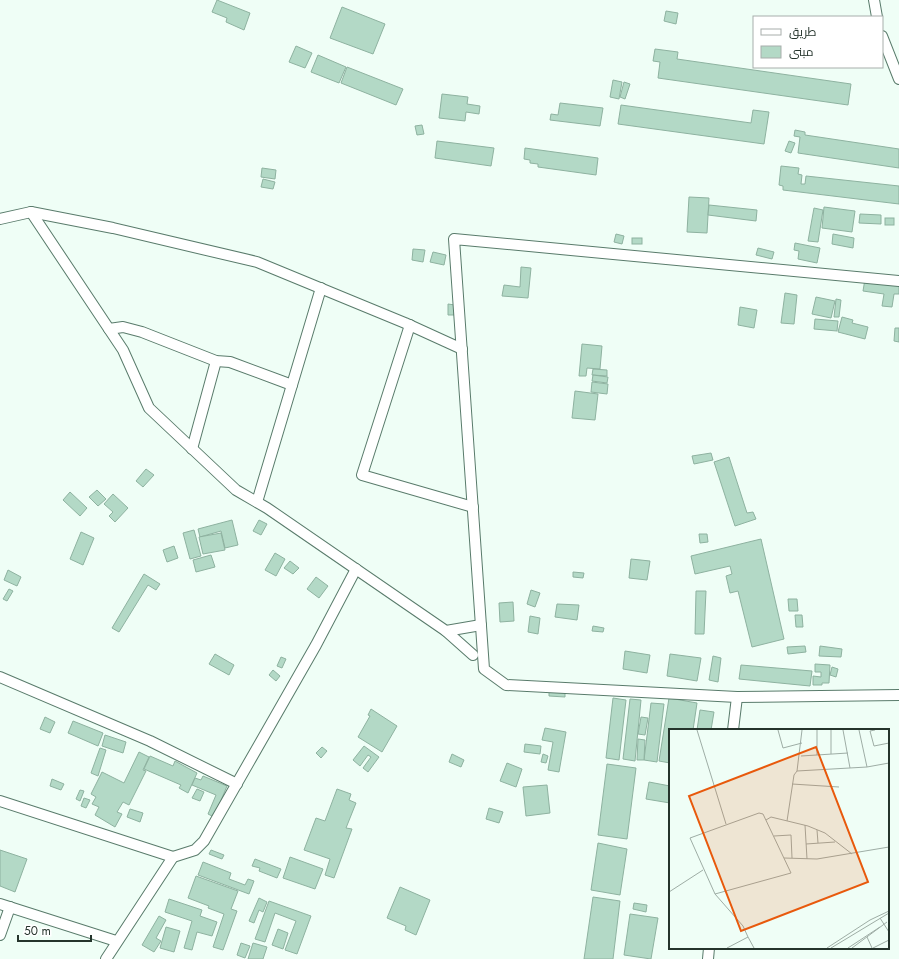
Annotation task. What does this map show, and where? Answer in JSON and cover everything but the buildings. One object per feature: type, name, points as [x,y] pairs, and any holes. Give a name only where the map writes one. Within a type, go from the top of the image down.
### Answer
[{"type":"street","points":[[874,0],[877,16]]},
{"type":"street","points":[[883,39],[899,79]]},
{"type":"street","points":[[0,219],[32,212],[113,228],[257,262],[410,325],[462,349]]},
{"type":"street","points":[[32,212],[123,350],[149,408],[236,490],[257,502],[455,637],[473,655]]},
{"type":"street","points":[[899,281],[454,239],[484,669],[506,685],[737,697],[899,695]]},
{"type":"street","points":[[257,502],[321,288]]},
{"type":"street","points":[[410,325],[362,475],[473,507]]},
{"type":"street","points":[[109,329],[123,327],[142,332],[216,361],[230,362],[292,384]]},
{"type":"street","points":[[192,449],[216,361]]},
{"type":"street","points":[[0,801],[173,857],[195,850],[204,842],[316,645],[356,569]]},
{"type":"street","points":[[446,631],[481,625]]},
{"type":"street","points":[[0,678],[150,741],[237,784]]},
{"type":"street","points":[[733,729],[737,697]]},
{"type":"street","points":[[106,959],[116,941],[173,857]]},
{"type":"street","points":[[0,935],[5,905],[116,941]]},
{"type":"street","points":[[708,959],[709,949]]}]
